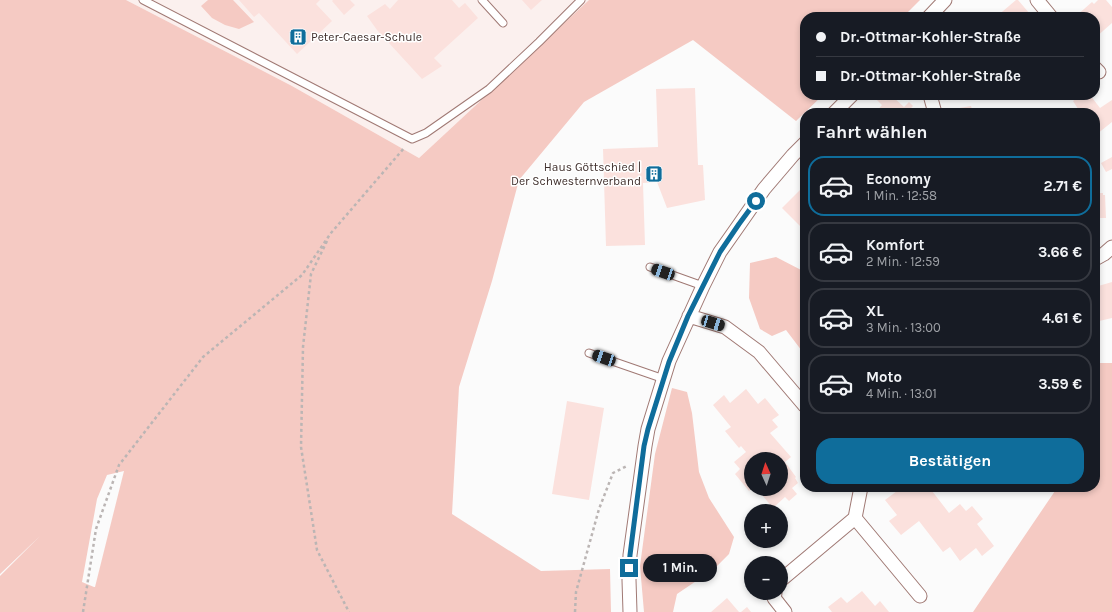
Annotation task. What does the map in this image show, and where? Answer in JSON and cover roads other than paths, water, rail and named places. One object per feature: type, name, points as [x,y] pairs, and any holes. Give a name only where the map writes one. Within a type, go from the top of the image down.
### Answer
[{"type":"street","points":[[934,12],[945,0]]},
{"type":"street","points":[[1037,0],[1047,12]]},
{"type":"street","points":[[839,108],[847,100]]},
{"type":"street","points":[[630,612],[630,555],[643,460],[648,429],[669,362],[688,316],[720,252],[764,189],[800,148]]},
{"type":"street","points":[[1100,256],[1112,247]]},
{"type":"street","points":[[688,316],[725,327],[759,352],[800,400]]},
{"type":"street","points":[[788,574],[855,518],[860,492]]},
{"type":"street","points":[[855,518],[920,596]]},
{"type":"street","points":[[776,600],[785,612]]},
{"type":"lane","points":[[143,0],[412,139],[426,133],[489,89],[540,42],[581,0]]},
{"type":"lane","points":[[482,0],[503,23]]},
{"type":"lane","points":[[650,267],[703,286]]},
{"type":"lane","points":[[589,353],[664,379]]},
{"type":"place","name":"Peter-Caesar-Schule","points":[[298,37]]},
{"type":"place","name":"Haus Göttschied | Der Schwesternverband","points":[[654,174]]}]
